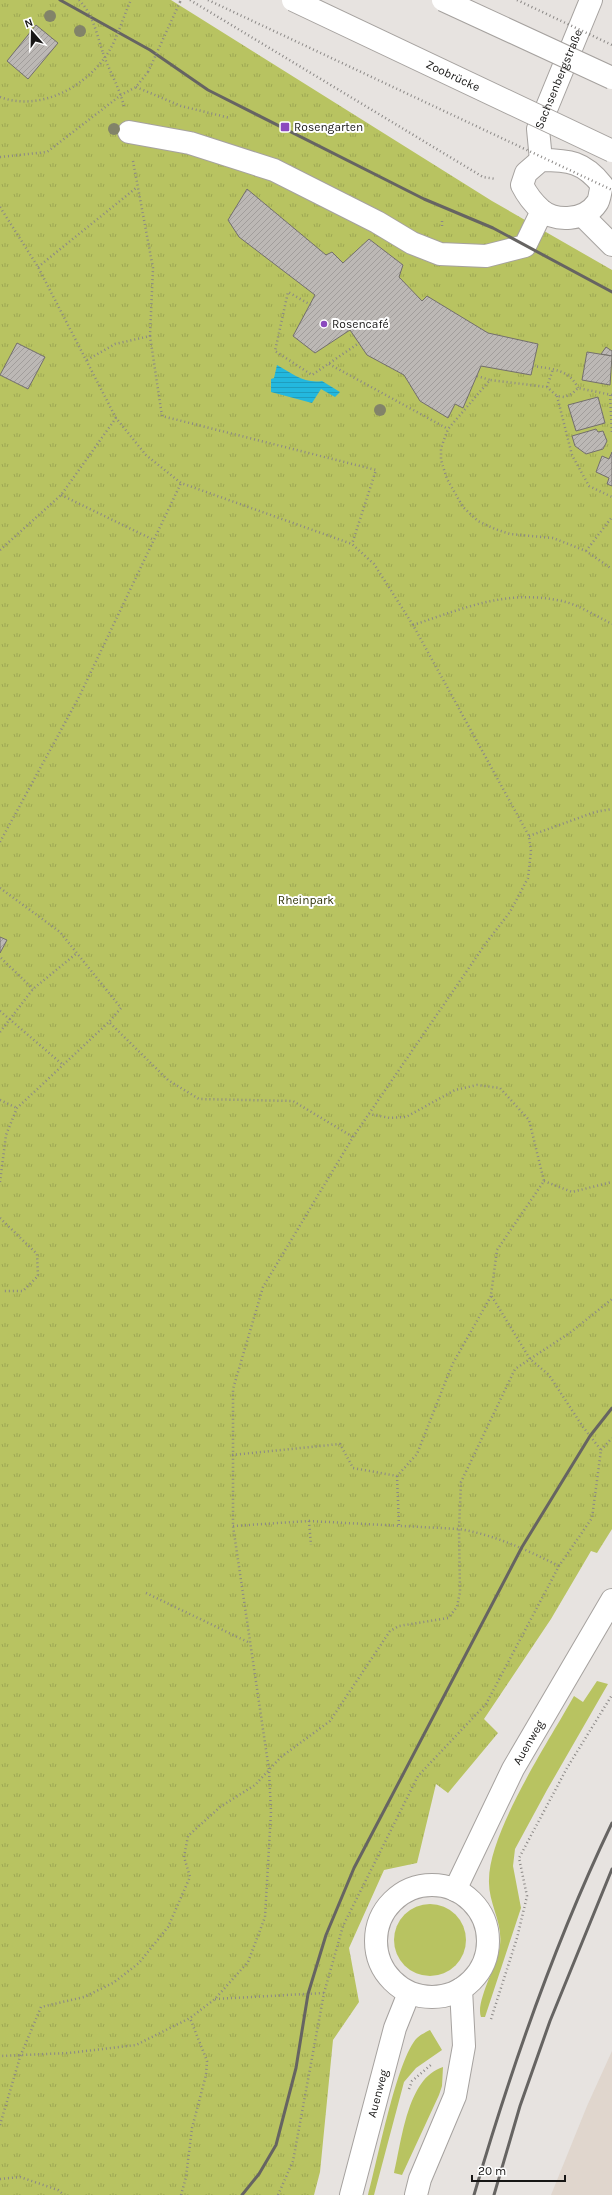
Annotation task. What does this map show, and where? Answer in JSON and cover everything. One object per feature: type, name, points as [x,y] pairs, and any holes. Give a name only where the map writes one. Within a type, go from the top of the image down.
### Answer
[{"type":"main road","name":"Zoobrücke","points":[[293,0],[612,151]]},
{"type":"main road","points":[[443,0],[612,78]]},
{"type":"main road","name":"Sachsenbergstraße","points":[[541,160],[538,129],[591,0]]},
{"type":"main road","points":[[129,132],[190,143],[274,170],[377,222],[412,243],[440,254],[486,256],[525,246],[542,211]]},
{"type":"main road","points":[[541,160],[566,160],[592,172],[609,187],[597,203],[583,216],[561,218],[542,211],[528,198],[522,185],[526,173],[541,160]]},
{"type":"main road","points":[[583,216],[612,245]]},
{"type":"main road","name":"Auenweg","points":[[455,1890],[513,1769],[612,1600]]},
{"type":"main road","points":[[436,1885],[455,1890],[469,1900],[480,1913],[486,1929],[488,1946],[483,1963],[474,1978],[461,1989],[436,1997],[409,1993],[393,1982],[381,1966],[376,1948],[377,1928],[385,1910],[399,1896],[416,1887],[436,1885]]},
{"type":"main road","points":[[418,2187],[455,2096],[464,2046],[461,1989]]},
{"type":"main road","name":"Auenweg","points":[[351,2195],[395,2028],[409,1993]]},
{"type":"path","points":[[79,0],[85,6],[94,25],[109,72],[121,95]]},
{"type":"path","points":[[0,97],[27,101],[50,98],[73,88],[91,75],[108,52],[131,0]]},
{"type":"path","points":[[190,0],[482,177],[522,185]]},
{"type":"path","points":[[208,0],[609,187]]},
{"type":"path","points":[[517,0],[612,45]]},
{"type":"path","points":[[0,157],[47,152],[121,95],[136,86],[148,72],[180,1]]},
{"type":"path","points":[[136,86],[181,106],[230,118]]},
{"type":"path","points":[[38,267],[136,188],[153,268],[150,336],[162,416],[376,470],[352,544]]},
{"type":"path","points":[[0,207],[38,267],[116,418],[146,455],[181,483],[352,544],[374,564],[413,625],[529,836],[531,852],[528,878],[510,912],[486,943],[353,1137],[263,1287],[233,1390],[233,1526],[269,1770],[271,1812],[265,1917],[248,1962],[215,1999],[190,2018],[136,2045],[20,2057],[0,2056]]},
{"type":"path","points":[[311,305],[288,292],[275,351],[312,375],[359,343]]},
{"type":"path","points":[[87,360],[115,344],[150,336]]},
{"type":"path","points":[[329,364],[448,429]]},
{"type":"path","points":[[533,366],[565,372],[574,380],[578,388]]},
{"type":"path","points":[[547,387],[553,369]]},
{"type":"path","points":[[477,376],[490,380],[547,387],[557,396],[572,455],[589,486],[612,497]]},
{"type":"path","points":[[490,380],[448,429],[441,448],[441,460],[447,479],[463,507],[478,521],[495,530],[510,534],[554,538],[586,551],[612,569]]},
{"type":"path","points":[[578,388],[611,395],[612,433]]},
{"type":"path","points":[[557,396],[564,397],[572,394],[578,388]]},
{"type":"path","points":[[0,550],[61,495],[116,418]]},
{"type":"path","points":[[0,842],[79,697],[181,483]]},
{"type":"path","points":[[61,495],[154,540]]},
{"type":"path","points":[[586,551],[612,517]]},
{"type":"path","points":[[413,625],[489,600],[526,596],[563,602],[612,624]]},
{"type":"path","points":[[529,836],[595,812],[612,809]]},
{"type":"path","points":[[0,888],[60,932],[121,1008],[17,1108],[6,1134],[0,1182]]},
{"type":"path","points":[[0,1032],[9,1018],[34,989],[77,954]]},
{"type":"path","points":[[1,958],[34,989]]},
{"type":"path","points":[[0,1011],[62,1064]]},
{"type":"path","points":[[108,1022],[168,1080],[200,1099],[293,1101],[353,1137]]},
{"type":"path","points":[[369,1114],[390,1118],[406,1117],[455,1090],[477,1085],[500,1088],[529,1120],[544,1181],[497,1250],[491,1296],[452,1365],[417,1454],[397,1476],[399,1526]]},
{"type":"path","points":[[0,1100],[17,1108]]},
{"type":"path","points":[[544,1181],[572,1192],[612,1182]]},
{"type":"path","points":[[0,1218],[37,1254],[38,1276],[23,1291],[2,1291]]},
{"type":"path","points":[[491,1296],[530,1359],[549,1375],[583,1427],[601,1450]]},
{"type":"path","points":[[0,2125],[20,2057],[41,2007],[84,1996],[113,1983],[139,1963],[168,1927],[190,1877],[184,1857],[188,1836],[220,1807],[256,1785],[281,1757],[330,1722],[390,1632],[399,1626],[448,1618],[457,1607],[460,1592],[459,1529],[461,1482],[515,1369],[571,1332],[612,1298]]},
{"type":"path","points":[[278,2195],[293,2161],[324,1993],[343,1926],[418,1776],[486,1704],[559,1566],[592,1518],[601,1450],[612,1438]]},
{"type":"path","points":[[232,1455],[340,1444],[354,1468],[397,1476]]},
{"type":"path","points":[[233,1526],[309,1521],[459,1529],[480,1532],[522,1547],[559,1566]]},
{"type":"path","points":[[309,1521],[311,1545]]},
{"type":"path","points":[[146,1593],[250,1644]]},
{"type":"path","points":[[407,2095],[412,2081],[433,2063],[480,2039],[490,2024],[517,1938],[527,1896],[519,1858],[566,1768],[612,1695]]},
{"type":"path","points":[[215,1999],[324,1993]]},
{"type":"path","points":[[181,2195],[186,2177],[192,2128],[206,2075],[207,2061],[190,2018]]},
{"type":"path","points":[[0,2179],[20,2176],[58,2190],[64,2195]]},
{"type":"shaded area","points":[[612,2051],[612,2195],[551,2195],[587,2106]]},
{"type":"green space","name":"Rheinpark","points":[[0,0],[171,0],[492,201],[612,270],[612,1529],[597,1553],[591,1551],[551,1619],[484,1719],[498,1733],[448,1793],[436,1784],[417,1863],[384,1870],[349,1948],[359,2002],[333,2040],[320,2172],[314,2195],[0,2195]]},
{"type":"green space","points":[[597,1681],[608,1684],[515,1849],[513,1866],[521,1908],[485,2017],[481,2017],[481,2002],[500,1945],[498,1920],[489,1888],[492,1860],[499,1837],[522,1786],[574,1696],[583,1702]]},
{"type":"green space","points":[[430,1904],[450,1910],[460,1920],[466,1940],[460,1960],[450,1970],[430,1976],[410,1970],[400,1960],[394,1940],[400,1920],[410,1910]]},
{"type":"green space","points":[[430,2030],[442,2050],[416,2068],[404,2082],[374,2195],[368,2195],[388,2112],[402,2066],[417,2038]]},
{"type":"green space","points":[[443,2067],[442,2086],[439,2095],[402,2175],[394,2173],[408,2112],[414,2097],[421,2084],[431,2073]]},
{"type":"water","points":[[277,365],[304,379],[316,382],[322,381],[340,392],[335,397],[321,389],[312,403],[271,392],[271,379],[274,378]]},
{"type":"building","points":[[36,25],[58,43],[28,79],[7,61]]},
{"type":"building","points":[[247,189],[326,255],[332,252],[343,263],[369,239],[403,265],[399,277],[422,301],[427,296],[488,333],[538,344],[531,375],[481,366],[463,408],[455,404],[448,418],[420,401],[404,375],[367,355],[350,330],[315,353],[293,336],[315,295],[239,237],[228,220]]},
{"type":"building","points":[[17,343],[45,357],[28,389],[0,375]]},
{"type":"building","points":[[606,347],[612,351],[612,356],[601,354]]},
{"type":"building","points":[[587,352],[612,356],[610,385],[582,380]]},
{"type":"building","points":[[598,397],[605,423],[576,431],[568,405]]},
{"type":"building","points":[[596,429],[598,432],[603,431],[607,441],[603,449],[586,454],[575,446],[572,436]]},
{"type":"building","points":[[612,452],[612,486],[607,484],[609,478],[596,472],[602,456],[609,459]]},
{"type":"building","points":[[0,937],[7,940],[0,953]]},
{"type":"railway","points":[[60,0],[150,50],[208,90],[424,199],[493,228],[612,292]]},
{"type":"railway","points":[[242,2195],[259,2174],[276,2145],[296,2068],[308,1994],[326,1935],[354,1868],[522,1547],[590,1436],[612,1408]]},
{"type":"railway","points":[[474,2195],[503,2100],[553,1960],[591,1868],[612,1823]]},
{"type":"railway","points":[[494,2195],[520,2106],[550,2021],[612,1869]]},
{"type":"place","name":"Rosengarten","points":[[285,127]]},
{"type":"place","name":"Rosencafé","points":[[324,324]]}]
